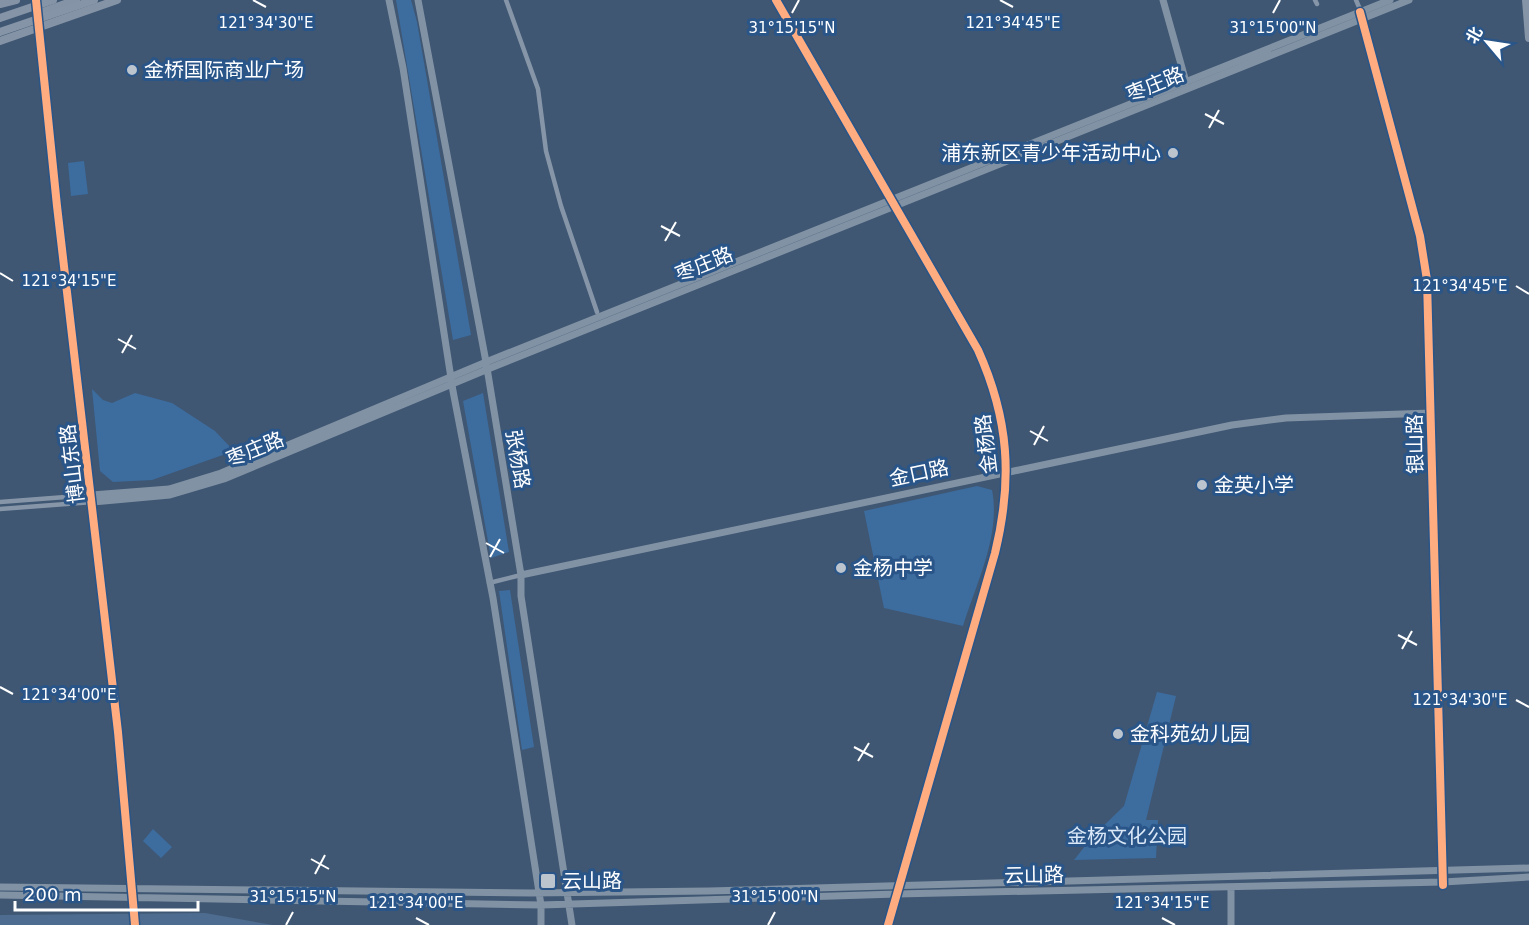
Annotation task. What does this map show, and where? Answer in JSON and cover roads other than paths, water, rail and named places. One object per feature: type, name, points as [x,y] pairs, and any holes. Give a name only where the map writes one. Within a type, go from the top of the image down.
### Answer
[{"type":"highway","points":[[0,18],[53,0]]},
{"type":"highway","points":[[0,32],[94,0]]},
{"type":"highway","points":[[1527,0],[1529,38]]},
{"type":"main road","points":[[0,4],[16,0]]},
{"type":"main road","points":[[37,14],[76,0]]},
{"type":"main road","points":[[0,41],[117,0]]},
{"type":"main road","points":[[1527,0],[1529,8]]},
{"type":"street","name":"博山东路","points":[[36,0],[57,206],[118,732],[135,925]]},
{"type":"street","points":[[389,0],[403,68],[452,382],[489,583],[541,905],[541,925]]},
{"type":"street","name":"张杨路","points":[[418,0],[486,366],[521,575],[521,596],[572,925]]},
{"type":"street","points":[[506,0],[538,89],[546,151],[561,206],[597,312]]},
{"type":"street","name":"金杨路","points":[[776,0],[978,350],[999,408],[1007,471],[1007,498],[995,553],[888,925]]},
{"type":"street","points":[[1163,0],[1187,85]]},
{"type":"street","points":[[1356,0],[1360,12]]},
{"type":"street","name":"枣庄路","points":[[0,509],[169,489],[195,482],[452,382],[486,366],[1187,85],[1390,0]]},
{"type":"street","name":"枣庄路","points":[[1360,12],[1409,0]]},
{"type":"street","name":"银山路","points":[[1360,12],[1423,251],[1428,295],[1443,884]]},
{"type":"street","name":"金口路","points":[[489,583],[1007,471],[1260,420],[1431,413]]},
{"type":"street","name":"枣庄路","points":[[0,502],[92,499]]},
{"type":"street","name":"云山路","points":[[0,887],[541,905],[569,902],[1529,867]]},
{"type":"street","points":[[1229,877],[1231,925]]},
{"type":"street","name":"云山路","points":[[0,894],[1231,887],[1443,884],[1529,877]]},
{"type":"place","name":"金桥国际商业广场","points":[[132,70]]},
{"type":"place","name":"浦东新区青少年活动中心","points":[[1173,153]]},
{"type":"place","name":"金英小学","points":[[1202,485]]},
{"type":"place","name":"金杨中学","points":[[841,568]]},
{"type":"place","name":"金科苑幼儿园","points":[[1118,734]]},
{"type":"place","name":"云山路","points":[[548,881]]},
{"type":"park label","name":"金杨文化公园","points":[[1127,836]]}]
